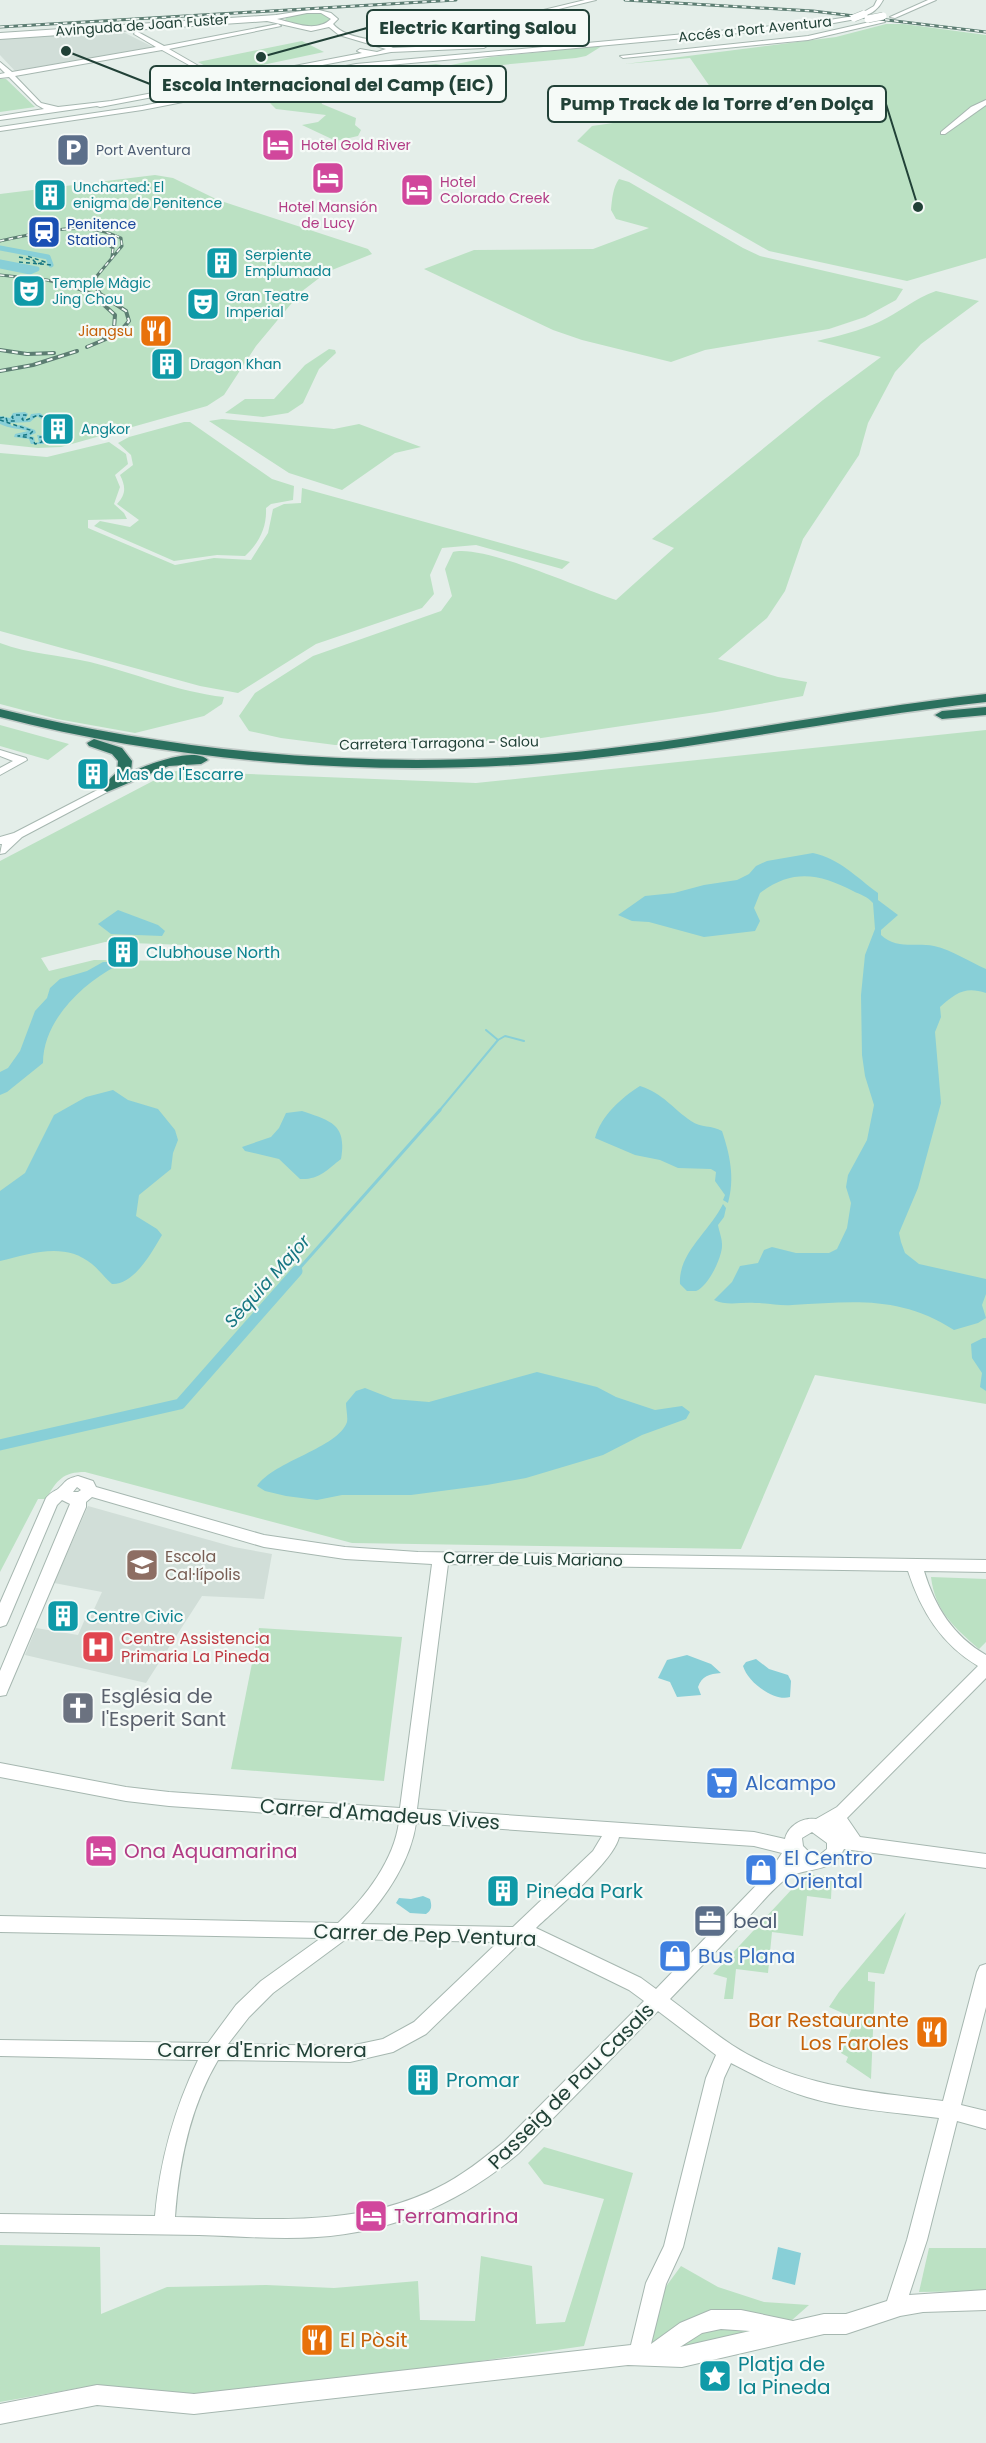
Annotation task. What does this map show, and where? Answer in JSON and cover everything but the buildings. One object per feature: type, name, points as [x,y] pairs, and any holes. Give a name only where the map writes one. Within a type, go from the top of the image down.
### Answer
[{"type":"highway","points":[[746,735],[846,712],[986,692]]},
{"type":"highway","name":"Carretera Tarragona - Salou","points":[[0,720],[66,735],[157,751],[282,764],[398,770],[490,768],[651,753],[848,715],[986,698]]},
{"type":"highway","name":"Carretera Tarragona - Salou","points":[[0,713],[131,741],[197,750],[336,762],[400,763],[555,758],[986,704]]},
{"type":"highway","points":[[746,735],[986,711]]},
{"type":"highway","points":[[66,735],[111,748],[120,753],[126,765],[124,773],[106,788]]},
{"type":"highway","points":[[106,788],[147,768],[173,761],[191,759],[259,765],[282,764]]},
{"type":"street","points":[[330,24],[333,28],[355,38],[385,47],[587,0]]},
{"type":"street","points":[[866,17],[880,0]]},
{"type":"street","points":[[623,56],[808,38],[883,18],[917,0]]},
{"type":"street","points":[[893,17],[923,0]]},
{"type":"street","points":[[817,24],[866,17],[893,17],[933,0]]},
{"type":"street","points":[[0,76],[164,48],[283,22],[302,11],[324,12],[335,17],[330,24],[315,27]]},
{"type":"street","name":"Accés a Port Aventura","points":[[351,67],[817,24],[866,17]]},
{"type":"street","name":"Avinguda de Joan Fuster","points":[[0,36],[124,28],[139,30],[267,19],[283,22]]},
{"type":"street","points":[[283,22],[328,30],[369,54]]},
{"type":"street","name":"Avinguda de Joan Fuster","points":[[0,36],[283,22]]},
{"type":"street","points":[[139,30],[214,80]]},
{"type":"street","name":"Accés a Port Aventura","points":[[573,38],[656,38]]},
{"type":"street","points":[[0,119],[61,110],[214,80],[231,79],[345,55],[360,48],[536,41]]},
{"type":"street","points":[[0,119],[153,96],[369,54],[382,54],[385,47]]},
{"type":"street","points":[[0,64],[39,104],[61,110]]},
{"type":"street","points":[[302,88],[302,84],[351,67]]},
{"type":"street","points":[[0,129],[227,93],[351,67]]},
{"type":"street","points":[[227,93],[291,87],[311,92],[327,92],[341,89],[345,85],[342,81],[333,79],[315,79]]},
{"type":"street","points":[[943,133],[954,126],[963,114],[986,102]]},
{"type":"street","points":[[34,114],[41,110],[39,104]]},
{"type":"street","points":[[0,753],[22,760],[0,772]]},
{"type":"street","points":[[0,841],[18,835],[106,788]]},
{"type":"street","points":[[0,851],[18,835]]},
{"type":"street","points":[[0,1621],[51,1502],[57,1495],[77,1494],[78,1507],[0,1690]]},
{"type":"street","name":"Carrer de Luis Mariano","points":[[77,1494],[271,1542],[345,1553],[418,1558],[986,1566]]},
{"type":"street","points":[[164,2227],[167,2192],[178,2134],[195,2085],[210,2052],[255,1998],[342,1931],[371,1897],[388,1872],[405,1839],[441,1557]]},
{"type":"street","points":[[914,1565],[926,1602],[945,1630],[962,1647],[986,1663]]},
{"type":"street","points":[[841,1816],[834,1846],[824,1860],[805,1859],[794,1844],[804,1826],[819,1826],[841,1816],[986,1668]]},
{"type":"street","name":"Carrer d'Amadeus Vives","points":[[0,1770],[169,1799],[612,1829],[794,1844]]},
{"type":"street","points":[[841,1816],[863,1845]]},
{"type":"street","points":[[819,1826],[829,1831],[834,1846]]},
{"type":"street","name":"Carrer d'Enric Morera","points":[[0,2048],[350,2054],[386,2046],[420,2028],[519,1934],[605,1850],[610,1841],[612,1829]]},
{"type":"street","points":[[768,1841],[780,1854],[780,1870]]},
{"type":"street","name":"Passeig de Pau Casals","points":[[0,2223],[284,2228],[350,2224],[406,2211],[446,2195],[471,2181],[512,2147],[658,2000],[780,1870],[794,1844]]},
{"type":"street","points":[[834,1846],[863,1845],[986,1861]]},
{"type":"street","name":"Passeig de Pau Casals","points":[[780,1870],[812,1861]]},
{"type":"street","name":"Carrer de Pep Ventura","points":[[0,1924],[519,1934],[546,1939],[635,1983],[727,2052],[772,2075],[824,2093],[860,2100],[951,2111],[986,2120]]},
{"type":"street","points":[[895,2308],[917,2240],[986,1972]]},
{"type":"street","points":[[646,2356],[641,2342],[656,2283],[673,2247],[715,2078],[727,2052]]},
{"type":"street","points":[[0,2414],[97,2395],[194,2404],[617,2356],[682,2357],[824,2324],[846,2324],[895,2308],[923,2302],[986,2300]]},
{"type":"street","points":[[646,2356],[686,2331],[711,2320],[729,2319],[796,2332]]},
{"type":"shaded area","points":[[121,31],[153,47],[15,71],[0,55],[0,39]]},
{"type":"shaded area","name":"Escola Cal·lípolis","points":[[88,1506],[234,1547],[272,1554],[264,1599],[202,1596],[146,1683],[25,1655],[36,1628],[78,1635],[85,1619],[89,1620],[102,1592],[54,1583]]},
{"type":"green space","points":[[299,12],[320,13],[332,19],[315,26],[285,22],[286,16]]},
{"type":"green space","points":[[886,24],[904,24],[986,35],[986,258],[907,281],[769,251],[577,141],[592,126],[627,121],[646,113],[722,104],[690,58],[625,64],[836,37]]},
{"type":"green space","points":[[302,41],[324,52],[220,74],[198,62]]},
{"type":"green space","points":[[602,46],[586,56],[576,58],[458,69],[451,65],[491,57]]},
{"type":"green space","points":[[436,64],[445,68],[377,76],[374,71]]},
{"type":"green space","points":[[0,79],[6,79],[35,107],[0,112]]},
{"type":"green space","points":[[311,94],[319,96],[322,104],[356,118],[355,125],[361,130],[358,136],[336,141],[302,125],[318,122],[326,115],[276,109],[270,103],[253,100]]},
{"type":"green space","points":[[155,175],[173,178],[218,200],[368,249],[372,254],[327,272],[301,292],[256,346],[224,395],[207,406],[61,447],[38,448],[0,444],[0,194]]},
{"type":"green space","points":[[619,179],[629,182],[760,256],[903,289],[896,300],[865,317],[829,329],[705,350],[671,362],[582,340],[553,330],[424,269],[474,250],[593,249],[649,228],[616,219],[611,210],[614,189]]},
{"type":"green space","points":[[936,291],[979,301],[921,344],[895,372],[868,423],[859,455],[803,539],[785,591],[767,618],[718,659],[778,677],[807,682],[803,696],[716,712],[528,740],[335,745],[249,731],[239,716],[255,693],[313,656],[441,611],[452,596],[445,569],[453,552],[467,551],[509,561],[616,600],[674,548],[652,539],[823,400],[881,357],[817,341],[871,325]]},
{"type":"green space","points":[[329,349],[335,350],[336,353],[319,369],[303,403],[288,413],[263,417],[225,413],[245,399],[274,399],[305,365]]},
{"type":"green space","points":[[222,419],[334,429],[359,424],[421,447],[395,453],[342,490],[289,473],[209,421]]},
{"type":"green space","points":[[190,422],[272,479],[294,486],[293,500],[271,504],[266,508],[261,535],[245,556],[217,555],[174,561],[94,526],[100,521],[130,527],[139,520],[117,504],[124,490],[120,475],[133,465],[131,455],[118,443],[129,437]]},
{"type":"green space","points":[[109,442],[126,454],[128,464],[115,475],[120,487],[114,504],[127,519],[88,520],[88,528],[175,565],[214,558],[251,560],[268,533],[273,509],[284,504],[301,503],[302,488],[570,562],[562,569],[476,545],[442,548],[430,575],[434,594],[422,608],[316,644],[238,693],[200,686],[0,631],[0,453],[47,457]]},
{"type":"green space","points":[[0,643],[33,652],[107,666],[173,687],[224,697],[222,704],[204,716],[135,733],[57,719],[0,704]]},
{"type":"green space","points":[[0,725],[69,744],[48,760],[0,746]]},
{"type":"green space","points":[[986,730],[986,1404],[815,1375],[741,1549],[352,1543],[85,1472],[77,1472],[61,1478],[46,1499],[38,1499],[0,1572],[0,861],[172,771],[476,783]],"holes":[[[105,942],[184,945],[180,961],[94,960],[49,971],[41,958]]]},
{"type":"green space","points":[[931,1577],[986,1579],[986,1642],[979,1649],[954,1626],[941,1609]]},
{"type":"green space","points":[[259,1628],[402,1637],[384,1781],[231,1769]]},
{"type":"green space","points":[[806,1874],[832,1877],[831,1899],[807,1896],[803,1936],[772,1932],[768,1973],[736,1969],[733,1999],[724,1999],[727,1978],[713,1974]]},
{"type":"green space","points":[[906,1912],[884,1974],[868,1972],[868,1981],[875,1982],[871,2079],[846,2062],[848,2057],[841,2053],[856,2019],[829,2007]]},
{"type":"green space","points":[[544,2147],[633,2173],[584,2346],[253,2394],[184,2394],[96,2385],[0,2402],[0,2245],[100,2247],[101,2314],[167,2287],[266,2285],[334,2288],[418,2281],[420,2320],[475,2321],[481,2256],[532,2266],[536,2324],[565,2322],[604,2199],[544,2184],[528,2163]]},
{"type":"green space","points":[[929,2248],[986,2248],[986,2291],[919,2292]]},
{"type":"green space","points":[[681,2266],[718,2287],[764,2302],[809,2305],[783,2328],[698,2350],[646,2346],[659,2296]]},
{"type":"water","points":[[13,413],[28,414],[25,420],[29,419],[31,414],[40,413],[46,418],[55,418],[59,421],[44,421],[37,416],[30,422],[9,423],[12,426],[21,425],[35,430],[36,433],[29,436],[34,437],[35,443],[39,442],[37,435],[56,436],[55,433],[62,432],[63,437],[57,440],[44,437],[44,444],[31,444],[29,439],[14,437],[15,434],[28,431],[0,424],[0,416],[10,418]]},
{"type":"water","points":[[813,853],[847,869],[878,893],[878,900],[898,915],[881,930],[881,935],[887,940],[900,944],[941,948],[986,969],[986,993],[972,990],[961,992],[940,1007],[941,1017],[935,1032],[941,1103],[918,1188],[899,1233],[905,1253],[919,1264],[986,1279],[986,1294],[982,1305],[986,1318],[978,1323],[954,1330],[914,1311],[875,1303],[783,1305],[729,1303],[714,1300],[732,1282],[740,1266],[758,1263],[764,1250],[772,1247],[796,1253],[829,1253],[837,1249],[847,1228],[851,1203],[846,1187],[848,1175],[867,1140],[874,1105],[865,1076],[862,1055],[861,995],[865,955],[875,929],[873,903],[841,885],[806,876],[784,880],[760,893],[754,908],[760,921],[755,931],[704,937],[649,922],[632,921],[618,915],[645,896],[674,893],[737,880],[767,861]]},
{"type":"water","points":[[118,910],[158,925],[165,931],[162,936],[111,934],[98,924]]},
{"type":"water","points":[[103,962],[115,962],[116,966],[90,983],[66,1006],[49,1033],[43,1063],[0,1095],[0,1072],[8,1068],[20,1051],[35,1011],[47,998],[50,988],[60,979],[87,971]]},
{"type":"water","points":[[640,1086],[662,1097],[695,1123],[722,1131],[731,1167],[728,1203],[723,1200],[725,1195],[715,1181],[716,1172],[711,1169],[678,1168],[660,1160],[635,1155],[595,1138],[602,1122],[613,1108]]},
{"type":"water","points":[[113,1090],[128,1100],[158,1109],[175,1130],[178,1140],[173,1153],[171,1169],[139,1195],[136,1216],[157,1229],[162,1235],[153,1250],[142,1266],[128,1279],[112,1284],[92,1264],[70,1253],[47,1251],[0,1261],[0,1191],[25,1173],[54,1115],[86,1097]]},
{"type":"water","points":[[302,1111],[329,1121],[339,1131],[342,1138],[341,1159],[322,1174],[300,1179],[279,1159],[245,1151],[242,1147],[271,1137],[279,1128],[286,1113]]},
{"type":"water","points":[[723,1204],[726,1208],[724,1217],[718,1225],[722,1249],[717,1263],[710,1278],[701,1288],[696,1291],[687,1291],[680,1284],[684,1262]]},
{"type":"water","points":[[986,1338],[986,1391],[980,1387],[982,1373],[972,1358],[971,1344]]},
{"type":"water","points":[[537,1372],[597,1387],[616,1397],[655,1410],[682,1406],[690,1412],[686,1419],[642,1435],[603,1455],[526,1478],[487,1485],[411,1495],[342,1495],[317,1500],[286,1496],[265,1491],[257,1486],[277,1469],[319,1447],[341,1431],[347,1422],[346,1403],[356,1391],[365,1388],[393,1399],[429,1402]]},
{"type":"water","points":[[687,1655],[711,1664],[721,1673],[710,1675],[702,1680],[698,1687],[701,1695],[677,1697],[670,1682],[658,1678],[667,1660]]},
{"type":"water","points":[[756,1659],[769,1669],[788,1675],[791,1681],[790,1697],[777,1697],[770,1694],[750,1679],[743,1666],[746,1662]]},
{"type":"water","points":[[423,1896],[430,1899],[431,1904],[426,1914],[410,1913],[396,1903],[399,1898],[411,1899]]},
{"type":"water","points":[[778,2247],[801,2253],[795,2285],[772,2279]]},
{"type":"waterway","points":[[0,248],[48,257],[51,265]]},
{"type":"waterway","points":[[0,262],[37,269],[30,272],[0,266]]},
{"type":"waterway","name":"Sèquia Major","points":[[486,1030],[498,1040]]},
{"type":"waterway","name":"Sèquia Major","points":[[498,1040],[505,1036],[524,1041]]},
{"type":"waterway","name":"Sèquia Major","points":[[439,1111],[498,1040]]},
{"type":"waterway","name":"Sèquia Major","points":[[297,1271],[440,1110]]},
{"type":"waterway","name":"Sèquia Major","points":[[0,1445],[180,1404],[297,1271]]},
{"type":"ferry route","points":[[27,256],[45,262],[38,264]]},
{"type":"ferry route","points":[[19,257],[33,260],[37,264]]},
{"type":"ferry route","points":[[19,262],[37,264]]},
{"type":"ferry route","points":[[38,264],[51,265]]},
{"type":"ferry route","points":[[0,418],[6,417],[7,421],[15,421],[12,417],[14,415],[26,415],[22,419],[24,421],[38,415],[55,422]]},
{"type":"ferry route","points":[[0,420],[33,431],[30,434],[18,436],[32,438],[35,444],[42,442],[40,437],[58,437],[58,433]]},
{"type":"railway","points":[[0,27],[456,0]]},
{"type":"railway","points":[[625,0],[813,11],[986,32]]},
{"type":"railway","points":[[0,241],[76,228],[106,232],[121,238],[122,246],[96,277],[96,287]]},
{"type":"railway","points":[[71,237],[99,240],[113,248],[112,257]]},
{"type":"railway","points":[[0,275],[47,280],[74,287]]},
{"type":"railway","points":[[69,285],[92,294],[115,315],[114,328],[103,337]]},
{"type":"railway","points":[[87,347],[118,334],[129,321],[126,311],[100,294],[96,287]]},
{"type":"railway","points":[[0,350],[27,354],[54,353]]},
{"type":"railway","points":[[0,371],[33,365],[77,351]]},
{"type":"place","name":"Escola Internacional del Camp (EIC)","points":[[66,51]]},
{"type":"place","name":"Electric Karting Salou","points":[[261,57]]},
{"type":"place","name":"Hotel Gold River","points":[[278,145]]},
{"type":"place","name":"Port Aventura","points":[[73,150]]},
{"type":"place","name":"Hotel Mansión de Lucy","points":[[328,178]]},
{"type":"place","name":"Hotel Colorado Creek","points":[[417,190]]},
{"type":"place","name":"Uncharted: El enigma de Penitence","points":[[50,195]]},
{"type":"place","name":"Pump Track de la Torre d’en Dolça","points":[[918,207]]},
{"type":"place","name":"Penitence Station","points":[[44,232]]},
{"type":"place","name":"Serpiente Emplumada","points":[[222,263]]},
{"type":"place","name":"Temple Màgic Jing Chou","points":[[29,291]]},
{"type":"place","name":"Gran Teatre Imperial","points":[[203,304]]},
{"type":"place","name":"Jiangsu","points":[[156,331]]},
{"type":"place","name":"Dragon Khan","points":[[167,364]]},
{"type":"place","name":"Angkor","points":[[58,429]]},
{"type":"place","name":"Mas de l'Escarre","points":[[93,774]]},
{"type":"place","name":"Clubhouse North","points":[[123,952]]},
{"type":"place","name":"Escola Cal·lípolis","points":[[142,1565]]},
{"type":"place","name":"Centre Civic","points":[[63,1616]]},
{"type":"place","name":"Centre Assistencia Primaria La Pineda","points":[[98,1647]]},
{"type":"place","name":"Església de l'Esperit Sant","points":[[78,1708]]},
{"type":"place","name":"Alcampo","points":[[722,1783]]},
{"type":"place","name":"Ona Aquamarina","points":[[101,1851]]},
{"type":"place","name":"El Centro Oriental","points":[[761,1870]]},
{"type":"place","name":"Pineda Park","points":[[503,1891]]},
{"type":"place","name":"beal","points":[[710,1921]]},
{"type":"place","name":"Bus Plana","points":[[675,1956]]},
{"type":"place","name":"Bar Restaurante Los Faroles","points":[[932,2032]]},
{"type":"place","name":"Promar","points":[[423,2080]]},
{"type":"place","name":"Terramarina","points":[[371,2216]]},
{"type":"place","name":"El Pòsit","points":[[317,2340]]},
{"type":"place","name":"Platja de la Pineda","points":[[715,2376]]}]
